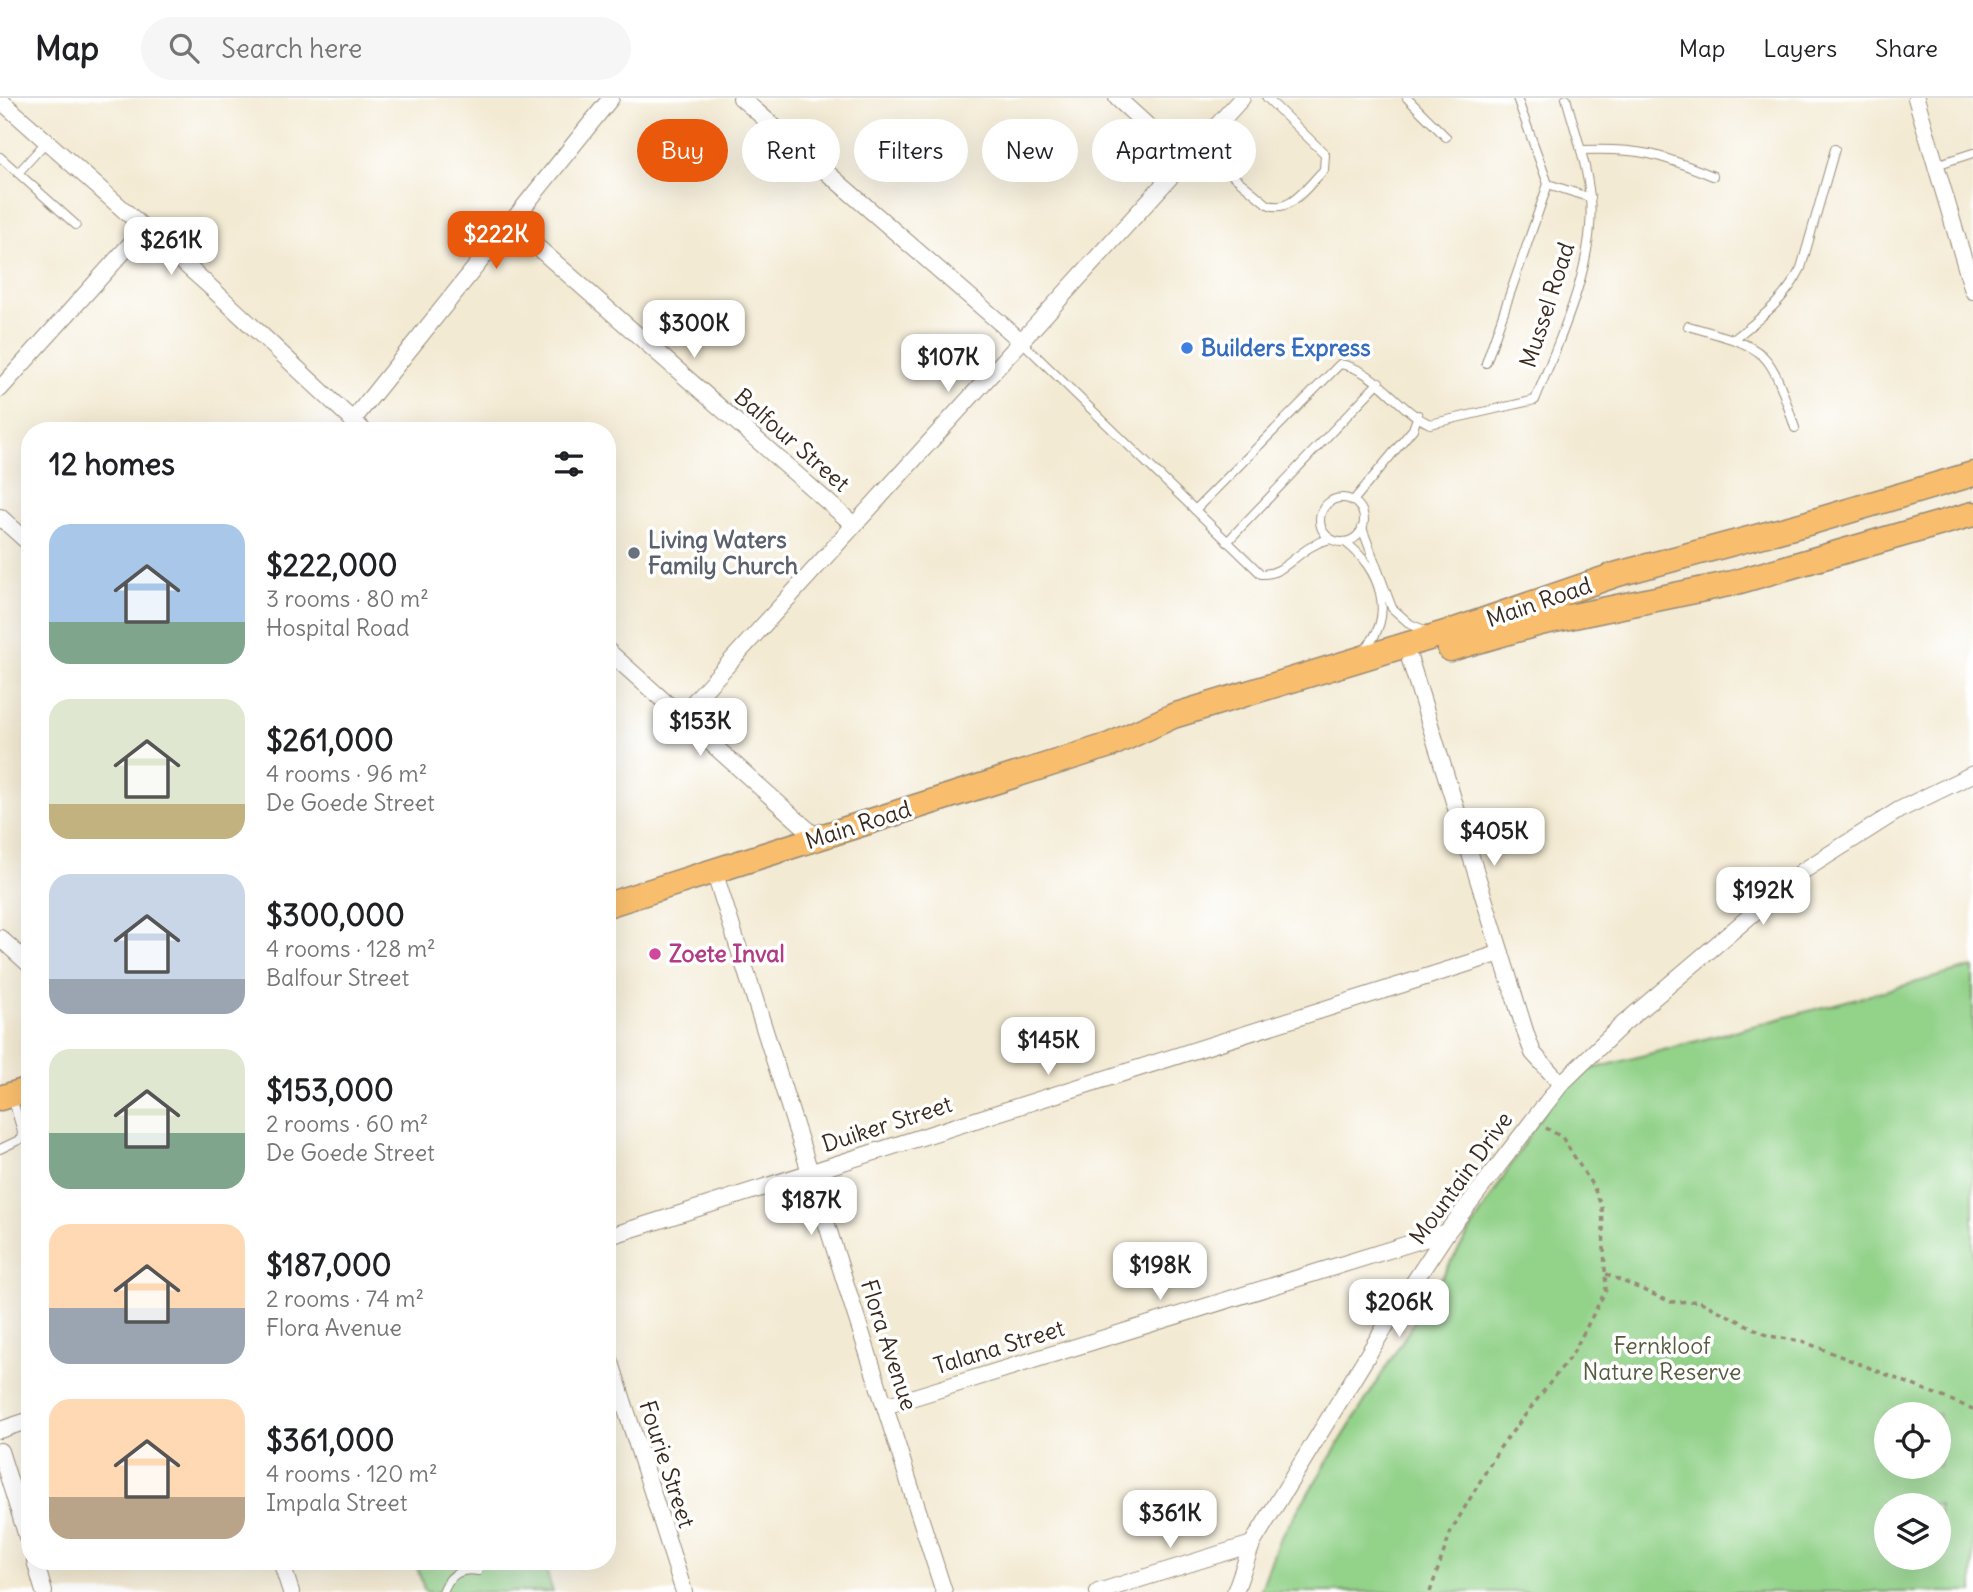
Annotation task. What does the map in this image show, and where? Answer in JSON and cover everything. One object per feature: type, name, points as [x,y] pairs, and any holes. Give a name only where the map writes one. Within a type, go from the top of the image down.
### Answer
[{"type":"main road","name":"Main Road","points":[[1110,745],[1173,716],[1441,635],[1618,574],[1808,523],[1973,474]]},
{"type":"main road","name":"Main Road","points":[[616,902],[1110,745],[1177,732],[1540,623],[1733,583],[1973,513]]},
{"type":"street","points":[[361,422],[510,224],[611,98]]},
{"type":"street","points":[[741,98],[1021,341]]},
{"type":"street","points":[[1117,98],[1140,119]]},
{"type":"street","points":[[1223,119],[1242,98]]},
{"type":"street","points":[[1916,98],[1972,282]]},
{"type":"street","points":[[0,100],[143,230],[206,283],[354,422]]},
{"type":"street","points":[[681,716],[1165,182]]},
{"type":"street","name":"Balfour Street","points":[[510,224],[854,525]]},
{"type":"street","points":[[0,389],[143,230]]},
{"type":"street","points":[[0,517],[21,536]]},
{"type":"street","points":[[616,658],[817,838]]},
{"type":"street","points":[[1410,660],[1533,1053],[1561,1084]]},
{"type":"street","name":"Mountain Drive","points":[[1235,1592],[1252,1544],[1391,1317],[1447,1232],[1561,1084],[1633,1015],[1802,871],[1899,810],[1972,774]]},
{"type":"street","name":"Flora Avenue","points":[[714,871],[944,1592]]},
{"type":"street","points":[[0,938],[21,957]]},
{"type":"street","name":"Duiker Street","points":[[616,1234],[1501,953]]},
{"type":"street","name":"Talana Street","points":[[885,1406],[1447,1232]]},
{"type":"street","name":"Fourie Street","points":[[616,1378],[684,1592]]},
{"type":"street","points":[[0,1430],[21,1423]]},
{"type":"street","points":[[0,1451],[21,1517]]},
{"type":"street","points":[[1098,1592],[1252,1544]]},
{"type":"street","points":[[38,1570],[44,1592]]},
{"type":"street","points":[[284,1570],[291,1592]]},
{"type":"lane","points":[[1241,182],[1275,208],[1288,205],[1324,170],[1326,162],[1320,147],[1267,98]]},
{"type":"lane","points":[[1406,98],[1446,136]]},
{"type":"lane","points":[[1486,363],[1548,184],[1517,98]]},
{"type":"lane","name":"Mussel Road","points":[[1418,415],[1430,424],[1535,400],[1578,287],[1591,228],[1591,198],[1566,98]]},
{"type":"lane","points":[[18,173],[46,142]]},
{"type":"lane","points":[[1581,150],[1630,149],[1660,154],[1713,176]]},
{"type":"lane","points":[[1734,339],[1772,309],[1793,285],[1801,268],[1835,149]]},
{"type":"lane","points":[[1936,166],[1973,153]]},
{"type":"lane","points":[[0,157],[76,225]]},
{"type":"lane","points":[[1548,184],[1591,198]]},
{"type":"lane","points":[[1688,326],[1734,339],[1760,352],[1777,370],[1796,428]]},
{"type":"lane","points":[[1021,341],[1261,574],[1272,575],[1301,550],[1330,539],[1345,542],[1363,555],[1384,605],[1382,620],[1367,647],[1341,665]]},
{"type":"lane","points":[[1195,510],[1340,364],[1352,366],[1379,382],[1418,415],[1413,429],[1353,501]]},
{"type":"lane","points":[[1227,542],[1379,382]]},
{"type":"lane","points":[[1330,539],[1321,528],[1321,512],[1325,506],[1338,499],[1353,501],[1363,513],[1362,528],[1395,611],[1410,624],[1441,635]]},
{"type":"lane","points":[[1345,542],[1358,535],[1362,528]]},
{"type":"lane","points":[[14,1094],[21,1126]]},
{"type":"lane","points":[[0,1149],[21,1139]]},
{"type":"lane","points":[[443,1592],[448,1579],[466,1570]]},
{"type":"lane","points":[[473,1570],[478,1571]]},
{"type":"path","points":[[1430,1592],[1451,1531],[1499,1449],[1573,1353],[1606,1290],[1605,1232],[1602,1207],[1594,1188],[1562,1137],[1532,1120]]},
{"type":"path","points":[[1606,1274],[1671,1302],[1699,1301],[1769,1336],[1815,1346],[1973,1409]]},
{"type":"green space","name":"Fernkloof Nature Reserve","points":[[1973,967],[1973,1592],[1260,1592],[1278,1542],[1566,1076]]},
{"type":"green space","points":[[418,1570],[546,1570],[553,1592],[425,1592]]},
{"type":"place","name":"Builders Express","points":[[1187,348]]},
{"type":"place","name":"Living Waters Family Church","points":[[634,553]]},
{"type":"place","name":"Zoete Inval","points":[[655,954]]}]
